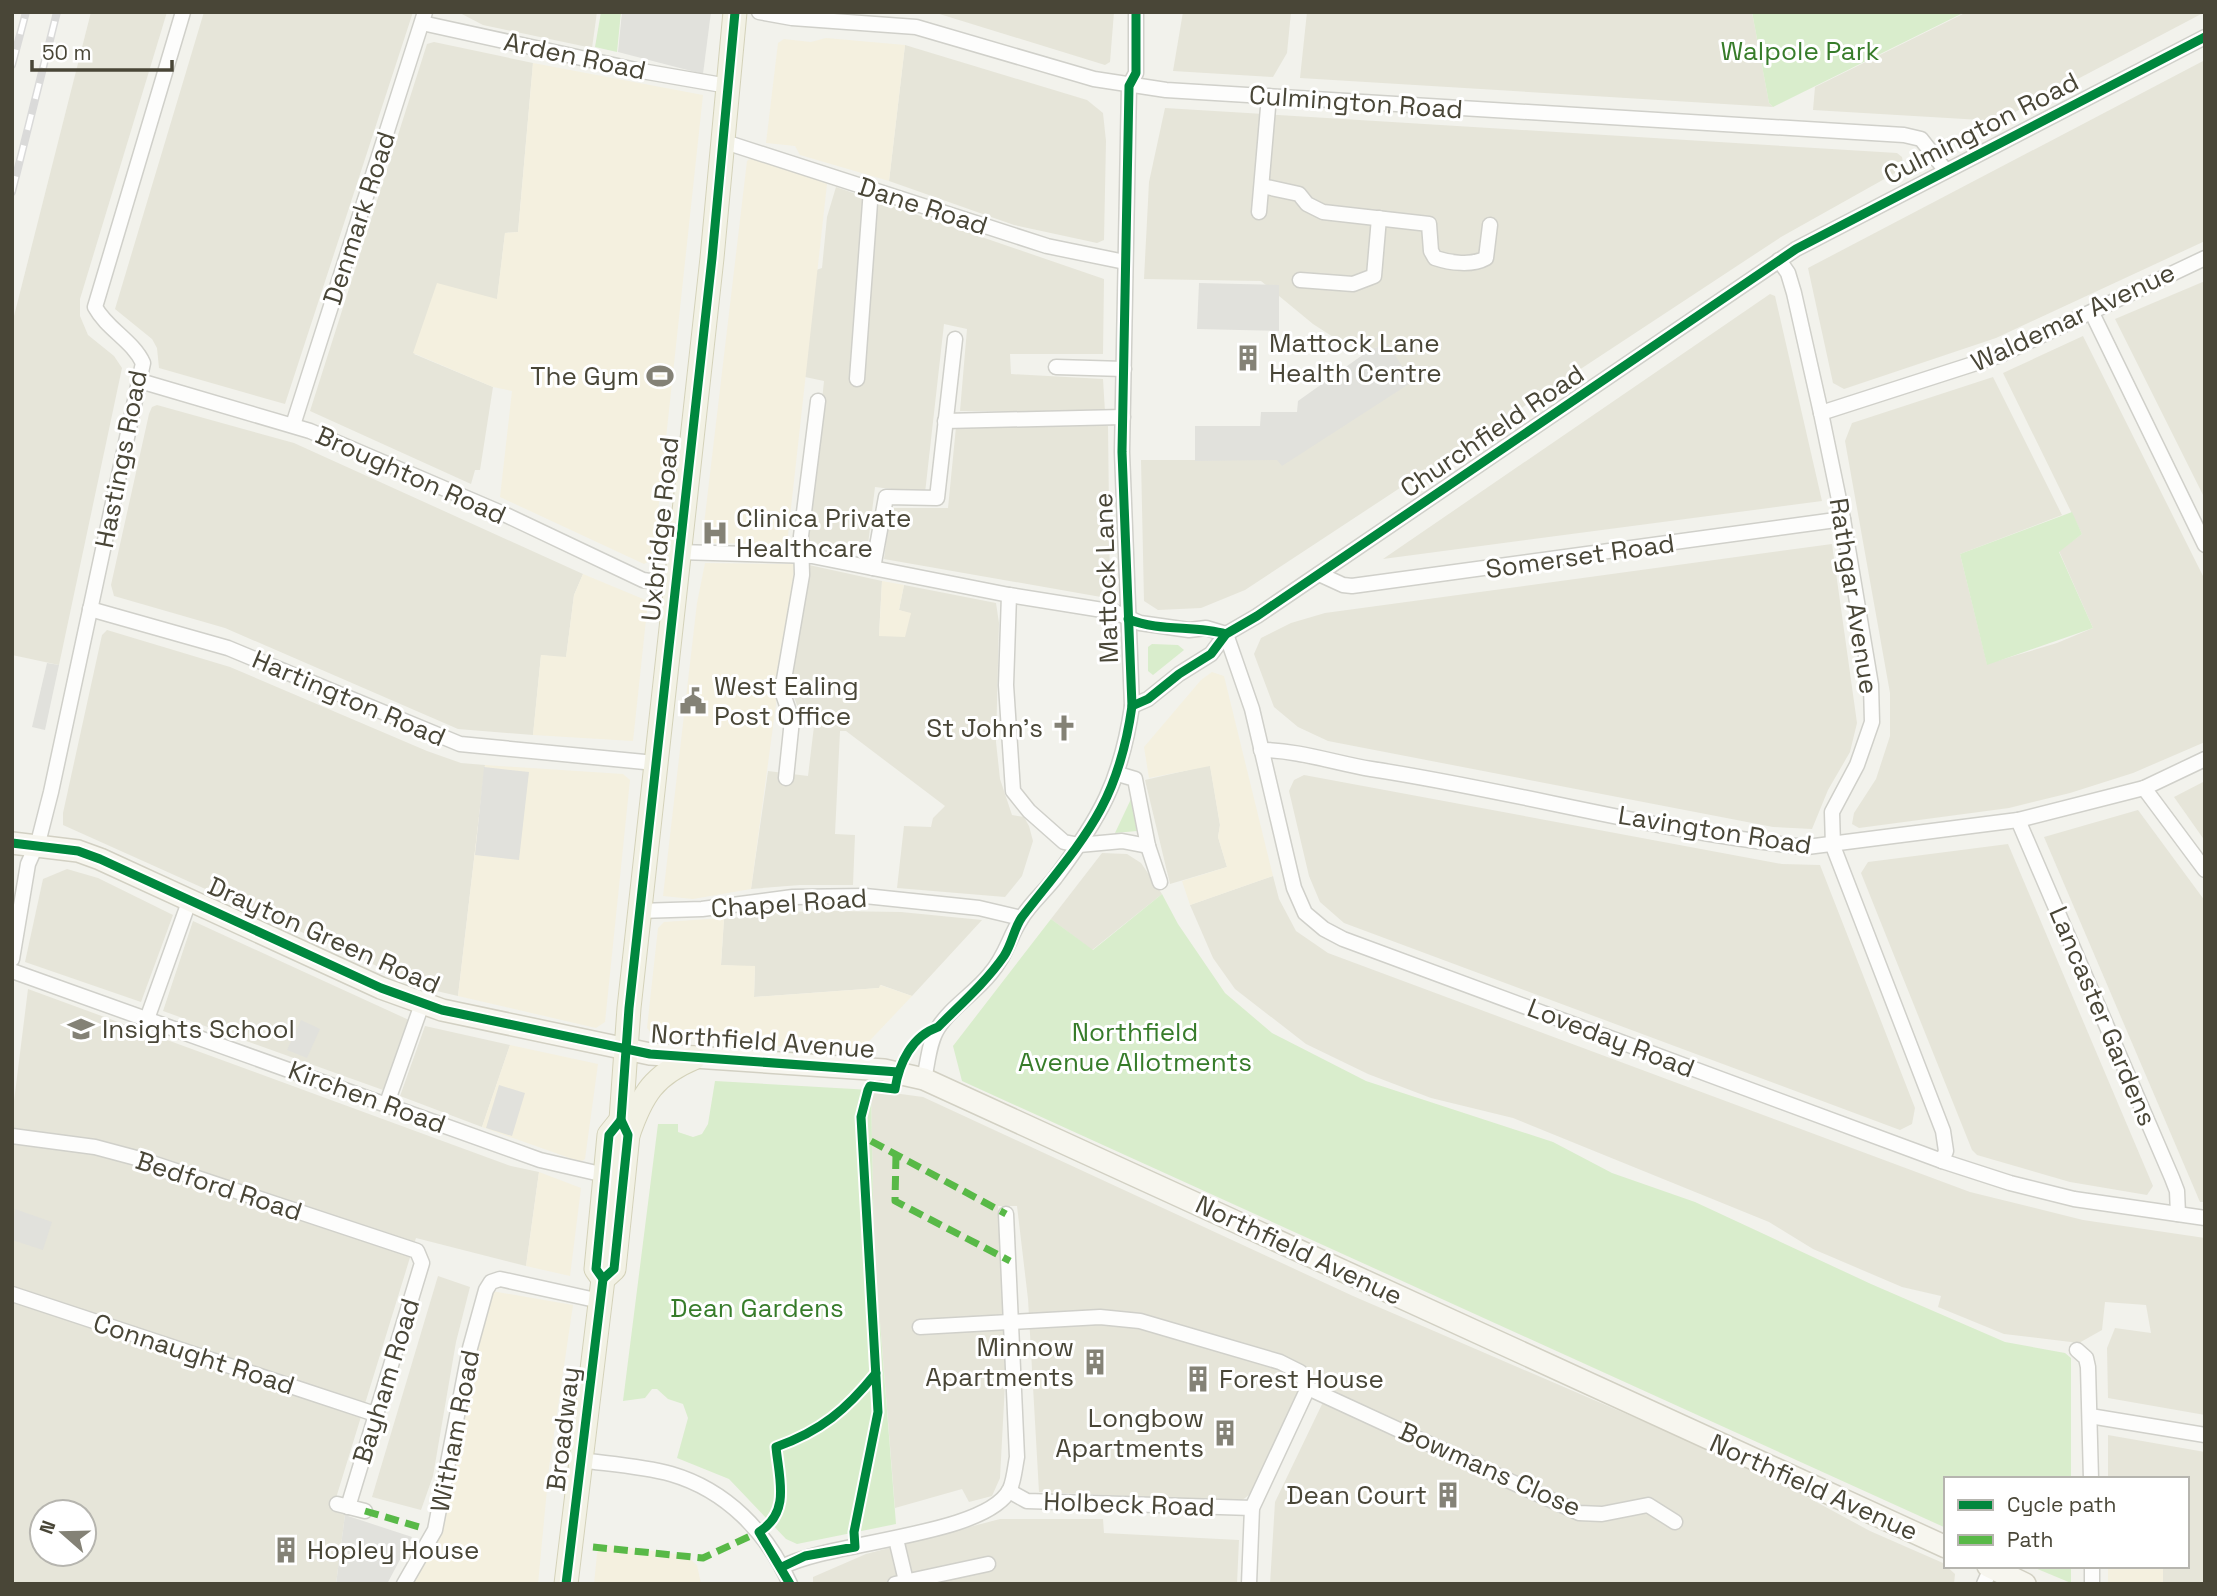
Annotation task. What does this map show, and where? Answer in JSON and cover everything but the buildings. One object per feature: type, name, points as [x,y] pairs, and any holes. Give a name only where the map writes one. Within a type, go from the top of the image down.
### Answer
[{"type":"main road","name":"Uxbridge Road","points":[[626,1050],[735,12]]},
{"type":"main road","name":"Drayton Green Road","points":[[12,843],[78,851],[422,1004],[626,1050]]},
{"type":"main road","name":"Northfield Avenue","points":[[626,1050],[694,1058],[884,1070],[924,1079],[1944,1546]]},
{"type":"main road","name":"Broadway","points":[[601,1290],[614,1269],[624,1127],[626,1050]]},
{"type":"main road","points":[[624,1127],[655,1080],[670,1068],[694,1058]]},
{"type":"main road","name":"Broadway","points":[[566,1584],[601,1290],[596,1269],[609,1135],[624,1127]]},
{"type":"main road","points":[[1988,1573],[2025,1584]]},
{"type":"street","name":"Hastings Road","points":[[12,958],[14,931],[28,864],[51,792],[143,363],[139,355],[102,320],[95,307],[183,12]]},
{"type":"street","name":"Culmington Road","points":[[759,12],[916,27],[1094,79],[1129,86],[1904,135],[1921,139],[1946,170]]},
{"type":"street","name":"Mattock Lane","points":[[924,1079],[930,1044],[938,1027],[998,964],[1006,953],[1021,918],[1079,845],[1108,799],[1118,774],[1132,706],[1124,369],[1129,86],[1136,73],[1136,12]]},
{"type":"street","name":"Arden Road","points":[[424,18],[636,70],[728,86]]},
{"type":"street","name":"Denmark Road","points":[[293,425],[424,18]]},
{"type":"street","name":"Culmington Road","points":[[1779,260],[1946,170],[2205,37]]},
{"type":"street","points":[[1259,212],[1269,96]]},
{"type":"street","name":"Dane Road","points":[[722,141],[1047,246],[1125,262]]},
{"type":"street","points":[[1262,186],[1287,189],[1323,212],[1429,224],[1431,251],[1435,258],[1474,263],[1486,258],[1489,252],[1490,225]]},
{"type":"street","points":[[857,379],[871,189]]},
{"type":"street","points":[[1300,280],[1353,284],[1374,276],[1379,218]]},
{"type":"street","name":"Waldemar Avenue","points":[[1821,413],[1998,356],[2205,258]]},
{"type":"street","name":"Rathgar Avenue","points":[[1779,260],[1788,274],[1794,293],[1821,413],[1843,519],[1871,685],[1872,722],[1857,765],[1832,812],[1833,846],[1943,1131],[1946,1150],[1942,1161]]},
{"type":"street","name":"Churchfield Road","points":[[1132,706],[1148,699],[1179,674],[1211,654],[1226,634],[1320,573],[1779,260]]},
{"type":"street","points":[[2092,313],[2205,545]]},
{"type":"street","points":[[873,568],[886,497],[937,498],[955,339]]},
{"type":"street","points":[[1056,367],[1124,369]]},
{"type":"street","name":"Broughton Road","points":[[140,381],[293,425],[506,515],[643,580],[675,585]]},
{"type":"street","points":[[786,778],[792,715],[782,699],[782,691],[802,575],[801,555],[818,401]]},
{"type":"street","points":[[945,421],[1124,417]]},
{"type":"street","name":"Somerset Road","points":[[1320,573],[1343,585],[1352,586],[1843,519]]},
{"type":"street","points":[[679,552],[801,555],[1009,595],[1115,612],[1128,619],[1165,627],[1189,630],[1206,628],[1226,634]]},
{"type":"street","points":[[1009,595],[1006,685],[1013,791],[1048,830],[1064,842],[1079,845],[1122,841],[1148,846]]},
{"type":"street","name":"Hartington Road","points":[[90,609],[228,648],[460,744],[656,763]]},
{"type":"street","name":"Loveday Road","points":[[1226,634],[1252,709],[1294,888],[1305,913],[1324,929],[1343,939],[1942,1161],[2010,1183],[2074,1199],[2205,1218]]},
{"type":"street","name":"Lavington Road","points":[[1261,750],[1469,783],[1772,844],[1833,846],[2018,821],[2144,788],[2205,759]]},
{"type":"street","points":[[1118,774],[1135,779],[1148,846],[1160,882]]},
{"type":"street","points":[[2144,788],[2205,870]]},
{"type":"street","name":"Lancaster Gardens","points":[[2018,821],[2172,1178],[2179,1203],[2178,1214]]},
{"type":"street","name":"Chapel Road","points":[[639,911],[702,909],[793,897],[864,896],[979,908],[1021,918]]},
{"type":"street","points":[[147,1019],[190,899]]},
{"type":"street","name":"Kirchen Road","points":[[12,971],[540,1160],[580,1171],[605,1174]]},
{"type":"street","points":[[387,1104],[422,1004]]},
{"type":"street","name":"Bedford Road","points":[[12,1136],[95,1147],[141,1158],[417,1251],[420,1256]]},
{"type":"street","points":[[782,1567],[805,1556],[896,1539],[984,1513],[1009,1491],[1017,1457],[1006,1214]]},
{"type":"street","name":"Bayham Road","points":[[365,1511],[342,1505],[375,1414],[422,1263],[420,1256]]},
{"type":"street","name":"Witham Road","points":[[404,1584],[435,1530],[470,1348],[486,1290],[491,1283],[500,1279],[601,1290]]},
{"type":"street","name":"Connaught Road","points":[[12,1294],[375,1414]]},
{"type":"street","points":[[920,1327],[1100,1317],[1140,1321],[1280,1362],[1300,1372],[1308,1388],[1252,1508],[1249,1584]]},
{"type":"street","points":[[2077,1350],[2085,1358],[2088,1367],[2091,1477]]},
{"type":"street","name":"Bowmans Close","points":[[1308,1388],[1579,1513],[1602,1514],[1648,1505],[1675,1522]]},
{"type":"street","points":[[2090,1416],[2205,1435]]},
{"type":"street","points":[[580,1460],[671,1474],[718,1495],[750,1520],[782,1567],[790,1584]]},
{"type":"street","name":"Holbeck Road","points":[[1009,1491],[1027,1501],[1252,1508]]},
{"type":"street","points":[[896,1539],[901,1582],[988,1564]]},
{"type":"shaded area","points":[[91,12],[167,12],[80,299],[80,316],[88,335],[114,356],[122,368],[59,665],[12,655],[12,324]]},
{"type":"shaded area","points":[[204,12],[413,12],[285,404],[159,368],[157,348],[152,339],[115,309]]},
{"type":"shaded area","points":[[458,12],[597,12],[592,48],[483,25]]},
{"type":"shaded area","points":[[622,12],[711,12],[703,74],[618,52]]},
{"type":"shaded area","points":[[933,12],[1114,12],[1110,62],[1105,65]]},
{"type":"shaded area","points":[[1183,12],[1291,12],[1287,53],[1273,77],[1173,71]]},
{"type":"shaded area","points":[[1307,12],[1752,12],[1769,103],[1773,107],[1300,78]]},
{"type":"shaded area","points":[[1967,12],[2205,12],[1998,121],[1813,110],[1815,87]]},
{"type":"shaded area","points":[[826,38],[905,45],[889,181],[800,155],[795,146],[766,143],[778,43],[784,39],[811,42]]},
{"type":"shaded area","points":[[434,42],[533,63],[518,232],[505,233],[497,300],[414,354],[493,387],[480,470],[475,470],[471,484],[310,411],[427,44]]},
{"type":"shaded area","points":[[905,45],[1087,100],[1103,113],[1106,141],[1104,240],[1097,243],[1014,225],[889,181]]},
{"type":"shaded area","points":[[2205,60],[2205,241],[1996,338],[1844,389],[1833,383],[1808,268]]},
{"type":"shaded area","points":[[533,63],[703,95],[653,559],[644,564],[500,497],[512,391],[493,387],[413,353],[437,283],[497,299],[505,233],[518,232]]},
{"type":"shaded area","points":[[1165,108],[1897,153],[1902,157],[1904,168],[1781,237],[1245,590],[1201,608],[1158,610],[1144,601],[1141,460],[1277,460],[1388,344],[1371,349],[1347,346],[1313,324],[1261,281],[1144,279],[1149,182]]},
{"type":"shaded area","points":[[754,156],[827,184],[787,544],[710,543],[703,533],[747,161]]},
{"type":"shaded area","points":[[836,187],[1104,279],[1103,354],[1010,354],[1011,374],[1103,379],[1105,412],[960,411],[967,329],[944,324],[925,493],[875,487],[867,553],[807,546],[824,381],[805,377],[816,270],[822,268],[827,217]]},
{"type":"shaded area","points":[[2205,281],[2205,499],[2115,319]]},
{"type":"shaded area","points":[[1199,283],[1279,285],[1279,331],[1197,329]]},
{"type":"shaded area","points":[[1770,294],[1775,296],[1822,501],[1383,559]]},
{"type":"shaded area","points":[[2083,336],[2205,580],[2205,742],[2133,773],[2070,793],[2009,808],[1859,828],[1852,824],[1854,813],[1876,779],[1890,736],[1890,693],[1845,441],[1852,423],[1993,377],[2062,515],[1960,554],[1987,664],[2057,643],[2093,628],[2059,551],[2082,534],[2003,373]]},
{"type":"shaded area","points":[[1388,344],[1412,382],[1282,466],[1277,460],[1195,461],[1195,426],[1260,426],[1261,412],[1297,412],[1298,401],[1371,349]]},
{"type":"shaded area","points":[[157,405],[294,443],[583,574],[574,595],[566,658],[541,655],[533,735],[458,729],[225,628],[114,596],[111,585],[149,414],[152,407]]},
{"type":"shaded area","points":[[1108,426],[1110,591],[1101,597],[884,559],[890,508],[948,508],[956,427]]},
{"type":"shaded area","points":[[1832,544],[1857,723],[1850,752],[1828,790],[1812,829],[1773,827],[1328,741],[1298,727],[1274,707],[1254,654],[1261,638],[1291,623],[1325,613]]},
{"type":"shaded area","points":[[705,563],[795,564],[751,889],[693,899],[663,896],[697,603]]},
{"type":"shaded area","points":[[809,565],[882,581],[879,635],[911,614],[899,610],[904,585],[996,603],[999,623],[996,742],[1000,779],[1012,815],[1024,817],[1033,841],[1022,876],[1005,897],[897,888],[904,826],[931,827],[933,818],[945,806],[846,731],[840,731],[835,834],[855,835],[853,885],[751,889],[768,771],[808,776],[815,718],[798,708],[790,686]]},
{"type":"shaded area","points":[[583,574],[648,601],[633,741],[533,735],[541,655],[566,657],[574,595]]},
{"type":"shaded area","points":[[882,581],[904,585],[899,610],[911,613],[905,637],[879,636]]},
{"type":"shaded area","points":[[107,630],[230,667],[427,751],[461,763],[485,765],[458,996],[428,989],[63,825],[63,813],[102,635]]},
{"type":"shaded area","points":[[47,663],[59,665],[45,730],[32,727]]},
{"type":"shaded area","points":[[1212,672],[1224,676],[1273,876],[1190,905],[1182,881],[1227,867],[1218,837],[1220,825],[1210,766],[1149,778],[1144,747],[1201,680]]},
{"type":"shaded area","points":[[485,765],[623,774],[630,780],[605,1022],[596,1028],[458,996]]},
{"type":"shaded area","points":[[1210,765],[1220,825],[1218,837],[1227,867],[1170,884],[1145,780]]},
{"type":"shaded area","points":[[484,767],[529,772],[519,860],[475,855]]},
{"type":"shaded area","points":[[1304,775],[1782,864],[1820,865],[1915,1108],[1912,1124],[1900,1130],[1344,923],[1320,902],[1309,876],[1289,791],[1294,780]]},
{"type":"shaded area","points":[[2205,781],[2205,841],[2174,797]]},
{"type":"shaded area","points":[[2138,810],[2205,901],[2205,1202],[2200,1202],[2044,837]]},
{"type":"shaded area","points":[[2008,844],[2153,1186],[2147,1195],[2070,1182],[1977,1155],[1972,1150],[1861,873],[1868,862]]},
{"type":"shaded area","points":[[1102,853],[1127,854],[1141,863],[1162,894],[1092,950],[1051,919]]},
{"type":"shaded area","points":[[67,869],[98,878],[173,915],[141,1002],[25,962],[43,879]]},
{"type":"shaded area","points":[[1273,876],[1279,899],[1296,931],[1328,953],[1970,1192],[2083,1220],[2205,1238],[2205,1415],[2108,1398],[2107,1348],[2115,1328],[2151,1333],[2146,1305],[2105,1302],[2102,1330],[2079,1343],[2004,1334],[1938,1307],[1941,1296],[1902,1287],[1813,1249],[1769,1222],[1513,1118],[1431,1098],[1368,1074],[1306,1044],[1235,989],[1213,958],[1190,905]]},
{"type":"shaded area","points":[[781,912],[901,912],[982,920],[912,996],[881,985],[879,988],[754,997],[755,967],[721,965],[724,919]]},
{"type":"shaded area","points":[[724,918],[721,965],[755,966],[754,997],[879,988],[880,985],[912,996],[858,1053],[653,1035],[647,1028],[658,928],[664,922]]},
{"type":"shaded area","points":[[193,921],[409,1020],[383,1090],[163,1011]]},
{"type":"shaded area","points":[[28,989],[511,1166],[539,1172],[526,1266],[416,1238],[332,1511],[345,1515],[336,1584],[12,1584],[12,1117]]},
{"type":"shaded area","points":[[301,1020],[320,1029],[307,1058],[287,1050]]},
{"type":"shaded area","points":[[425,1026],[510,1045],[482,1127],[400,1096]]},
{"type":"shaded area","points":[[510,1045],[598,1064],[585,1159],[581,1162],[482,1127]]},
{"type":"shaded area","points":[[499,1085],[525,1093],[512,1136],[486,1128]]},
{"type":"shaded area","points":[[871,1090],[923,1097],[1353,1296],[1763,1473],[1870,1531],[1943,1563],[1944,1568],[1948,1568],[1955,1574],[1954,1584],[1270,1584],[1275,1502],[1337,1373],[1308,1376],[1253,1492],[1241,1501],[1039,1492],[1028,1299],[1017,1206],[998,1206],[1007,1346],[1000,1478],[992,1496],[969,1502],[962,1489],[895,1508],[874,1247]]},
{"type":"shaded area","points":[[539,1172],[581,1188],[570,1276],[526,1266]]},
{"type":"shaded area","points":[[15,1209],[52,1222],[43,1250],[12,1240]]},
{"type":"shaded area","points":[[438,1276],[470,1287],[456,1342],[433,1476],[421,1510],[372,1497]]},
{"type":"shaded area","points":[[486,1290],[573,1305],[549,1468],[538,1584],[407,1584],[436,1531]]},
{"type":"shaded area","points":[[2108,1435],[2205,1452],[2205,1584],[2163,1584],[2163,1568],[2189,1568],[2189,1477],[2108,1477]]},
{"type":"shaded area","points":[[345,1515],[412,1537],[387,1584],[336,1584]]},
{"type":"shaded area","points":[[1000,1519],[1103,1519],[1104,1533],[1239,1540],[1237,1584],[813,1584],[813,1577],[866,1554]]},
{"type":"shaded area","points":[[598,1544],[685,1555],[697,1565],[701,1584],[594,1584]]},
{"type":"shaded area","points":[[2108,1568],[2163,1568],[2163,1584],[2108,1584]]},
{"type":"green space","points":[[601,12],[621,12],[617,52],[595,47]]},
{"type":"green space","name":"Walpole Park","points":[[1752,12],[1965,12],[1773,107],[1769,103]]},
{"type":"green space","points":[[2072,512],[2082,534],[2059,552],[2093,628],[1987,665],[1960,554]]},
{"type":"green space","points":[[1152,644],[1178,645],[1184,650],[1153,675],[1148,671],[1148,647]]},
{"type":"green space","points":[[1131,799],[1137,831],[1115,833]]},
{"type":"green space","name":"Northfield Avenue Allotments","points":[[1162,894],[1178,924],[1225,993],[1272,1033],[1366,1081],[1553,1142],[1612,1173],[1695,1202],[1871,1284],[2005,1342],[2065,1353],[2071,1358],[2071,1477],[1944,1477],[1944,1527],[962,1081],[953,1046],[1051,919],[1093,950]]},
{"type":"green space","name":"Dean Gardens","points":[[715,1081],[871,1090],[874,1247],[896,1524],[797,1544],[786,1539],[729,1479],[677,1458],[688,1418],[683,1404],[668,1399],[657,1389],[652,1389],[645,1398],[623,1401],[658,1124],[678,1124],[678,1132],[693,1137],[702,1134],[708,1124]]},
{"type":"green space","points":[[2035,1568],[2071,1568],[2071,1583]]},
{"type":"railway","points":[[12,65],[26,12]]},
{"type":"railway","points":[[12,192],[57,12]]},
{"type":"marked path","points":[[871,1141],[1006,1214]]},
{"type":"marked path","points":[[896,1155],[895,1201],[1010,1261]]},
{"type":"marked path","points":[[365,1511],[419,1527]]},
{"type":"marked path","points":[[593,1547],[703,1558],[759,1532]]},
{"type":"cycle path","points":[[603,1279],[614,1269],[628,1135],[621,1120],[629,1008],[712,258],[735,12]]},
{"type":"cycle path","points":[[782,1567],[805,1556],[855,1547],[854,1532],[878,1412],[861,1117],[868,1090],[870,1086],[895,1089],[904,1060],[914,1044],[938,1027],[997,966],[1022,917],[1063,866],[1094,820],[1107,797],[1126,741],[1132,706],[1122,452],[1129,86],[1136,73],[1136,12]]},
{"type":"cycle path","points":[[1132,706],[1148,699],[1179,674],[1211,654],[1226,634],[1257,616],[1796,249],[2205,37]]},
{"type":"cycle path","points":[[1128,619],[1152,626],[1226,634]]},
{"type":"cycle path","points":[[12,843],[78,851],[100,859],[381,988],[442,1010],[650,1054],[898,1072]]},
{"type":"cycle path","points":[[566,1584],[603,1279],[596,1269],[609,1135],[621,1120]]},
{"type":"cycle path","points":[[790,1584],[759,1532],[776,1515],[779,1505],[781,1494],[776,1447],[806,1434],[832,1418],[876,1373]]},
{"type":"place","name":"Mattock Lane Health Centre","points":[[1248,358]]},
{"type":"place","name":"The Gym","points":[[660,376]]},
{"type":"place","name":"Clinica Private Healthcare","points":[[715,533]]},
{"type":"place","name":"West Ealing Post Office","points":[[693,701]]},
{"type":"place","name":"St John's","points":[[1064,728]]},
{"type":"place","name":"Insights School","points":[[81,1029]]},
{"type":"place","name":"Minnow Apartments","points":[[1095,1362]]},
{"type":"place","name":"Forest House","points":[[1198,1379]]},
{"type":"place","name":"Longbow Apartments","points":[[1225,1433]]},
{"type":"place","name":"Dean Court","points":[[1448,1495]]},
{"type":"place","name":"Hopley House","points":[[286,1550]]}]
